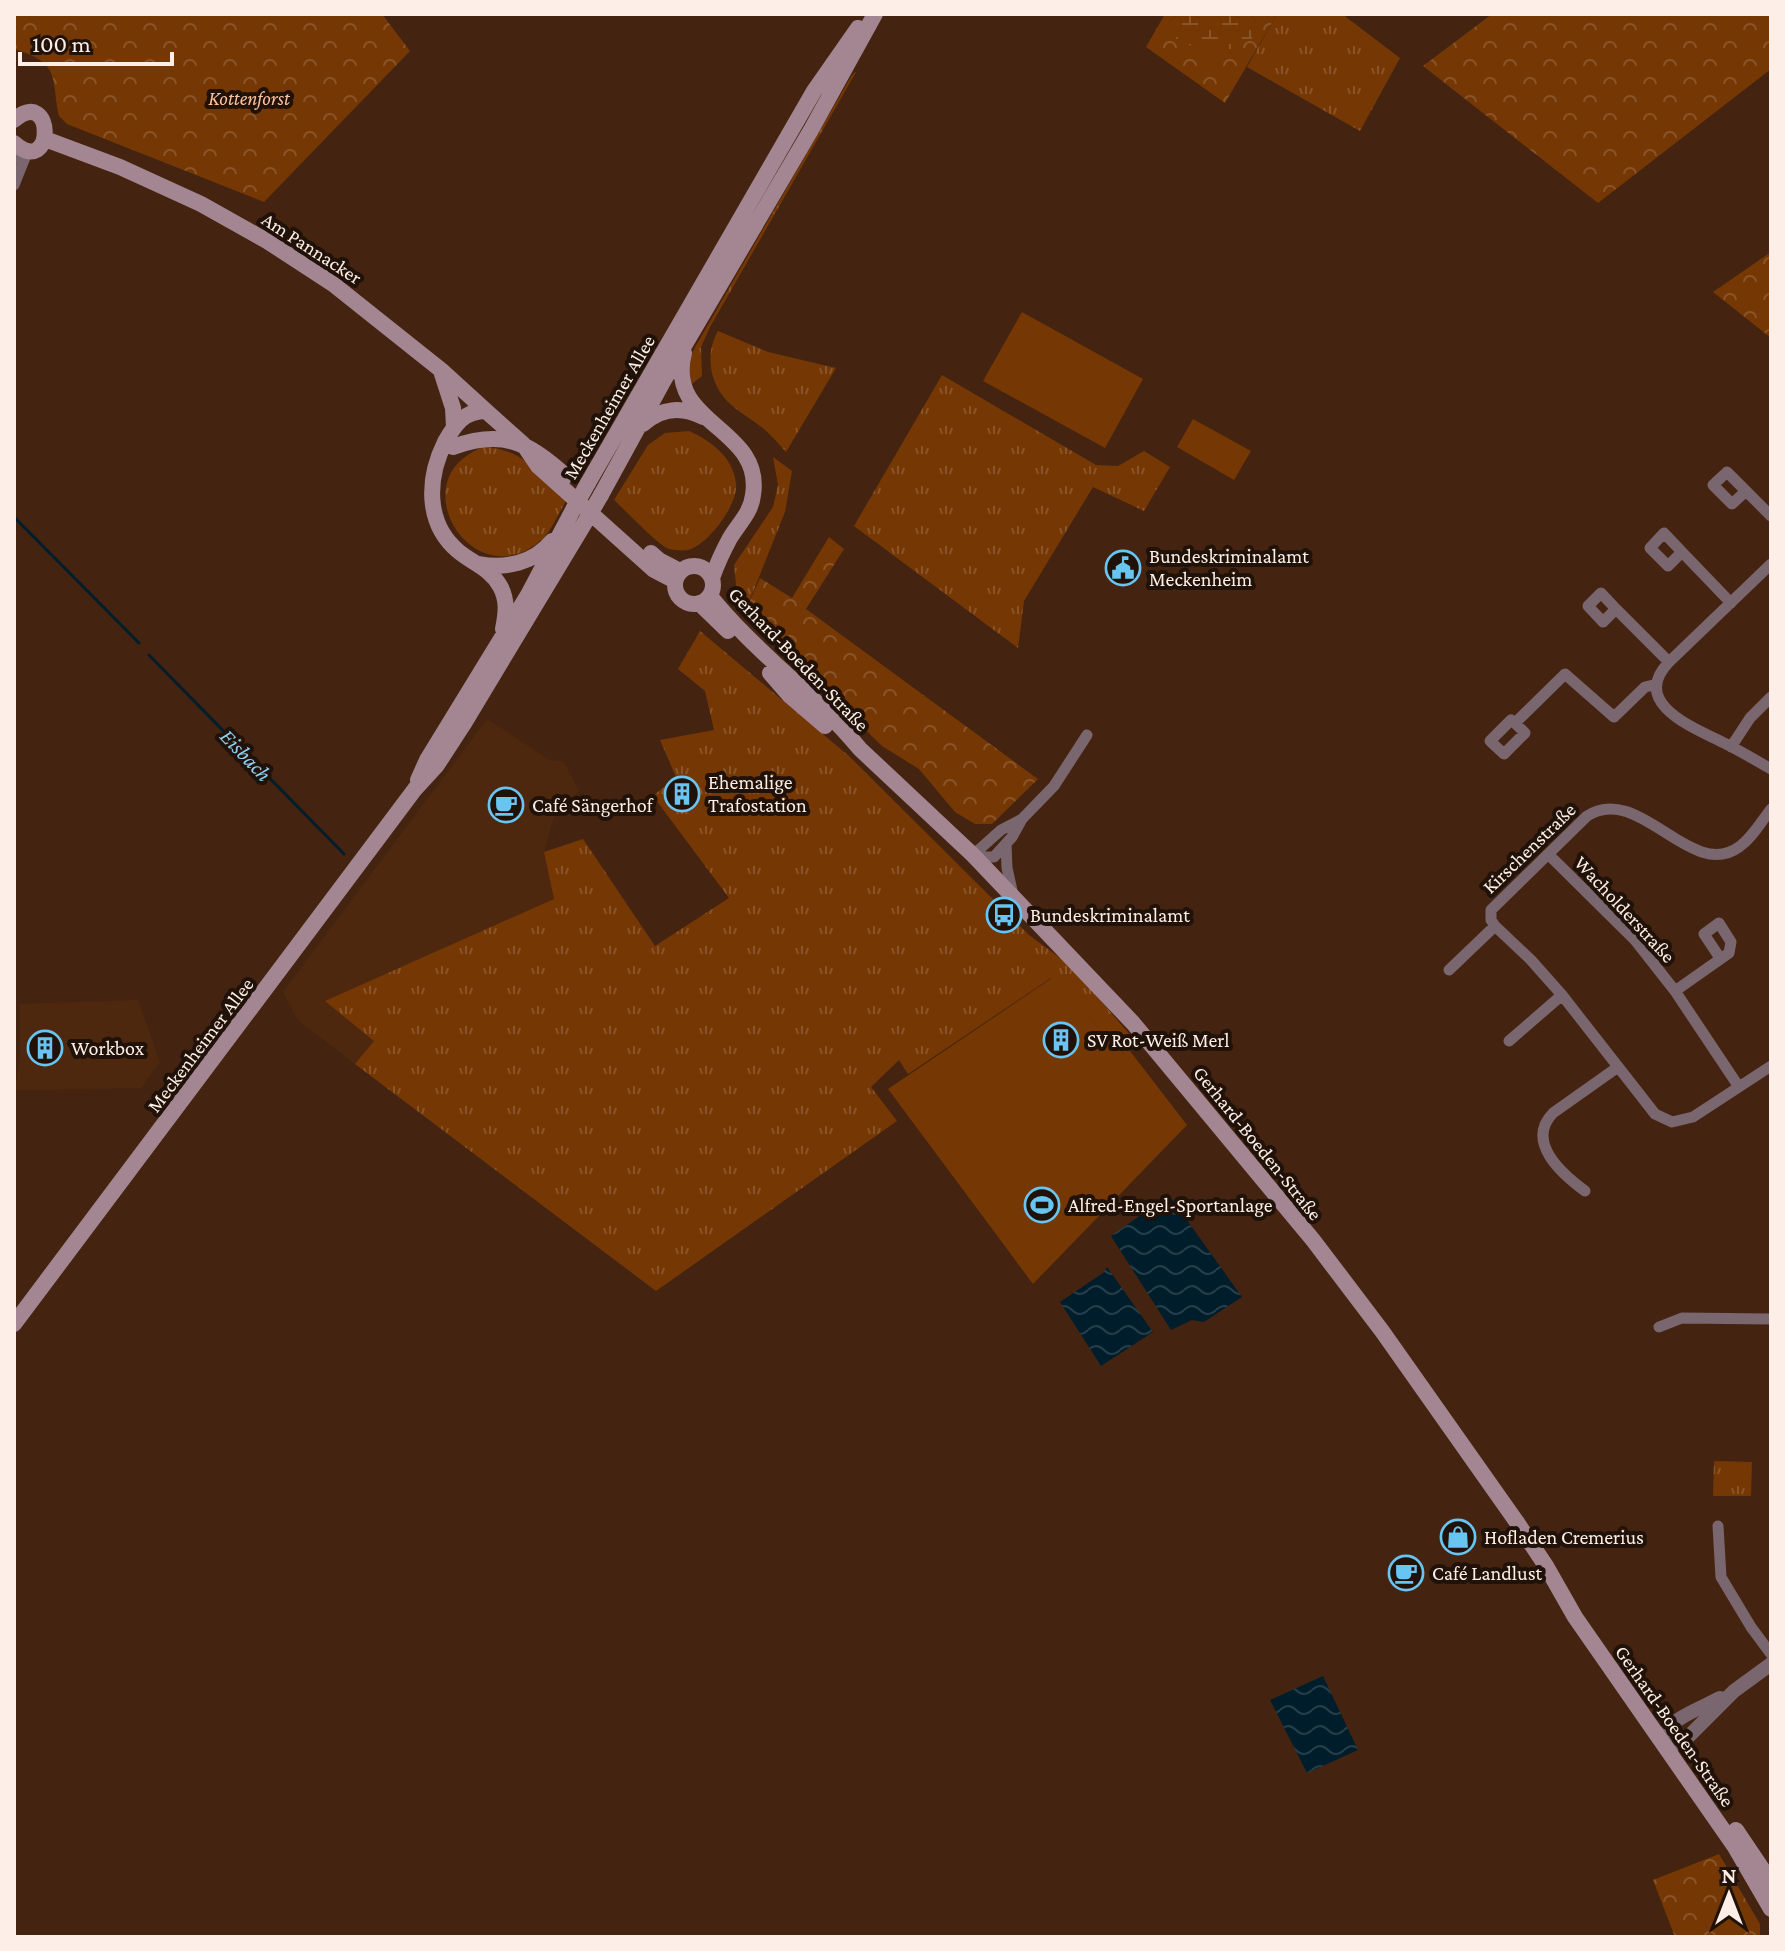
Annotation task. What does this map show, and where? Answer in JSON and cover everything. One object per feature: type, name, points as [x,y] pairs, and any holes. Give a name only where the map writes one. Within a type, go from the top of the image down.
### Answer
[{"type":"main road","name":"Meckenheimer Allee","points":[[415,789],[427,760],[576,516],[601,495],[848,51],[872,14]]},
{"type":"main road","name":"Meckenheimer Allee","points":[[14,1324],[415,789],[437,765],[463,725],[576,516],[588,483],[814,91],[848,51]]},
{"type":"main road","points":[[14,120],[25,114],[39,117],[46,127],[45,139],[37,148],[18,149]]},
{"type":"main road","name":"Am Pannacker","points":[[45,139],[120,167],[201,204],[267,241],[355,300],[441,370],[523,444],[544,456],[678,576]]},
{"type":"main road","points":[[686,346],[682,360],[685,391],[695,409],[740,446],[753,477],[754,492],[750,507],[732,535],[712,578]]},
{"type":"main road","points":[[441,370],[453,408],[454,427]]},
{"type":"main road","points":[[639,428],[650,418],[668,410],[685,410],[706,419]]},
{"type":"main road","points":[[486,411],[470,413],[454,427],[439,455],[432,504],[440,528],[455,549],[479,564],[496,580],[504,594],[506,616],[501,639]]},
{"type":"main road","points":[[434,475],[453,447],[486,411]]},
{"type":"main road","points":[[453,447],[488,438],[523,444]]},
{"type":"main road","points":[[479,564],[505,566],[534,556],[546,548],[576,516]]},
{"type":"main road","points":[[678,576],[697,566],[732,535]]},
{"type":"main road","name":"Gerhard-Boeden-Straße","points":[[697,566],[704,568],[712,578],[713,587],[704,600]]},
{"type":"main road","name":"Gerhard-Boeden-Straße","points":[[678,576],[678,595],[683,601],[704,600]]},
{"type":"main road","name":"Gerhard-Boeden-Straße","points":[[704,600],[790,696],[834,734],[860,749],[1013,896],[1133,1023],[1273,1190],[1382,1331],[1546,1566],[1575,1617],[1771,1882]]},
{"type":"main road","name":"Gerhard-Boeden-Straße","points":[[1667,1740],[1771,1909]]},
{"type":"street","points":[[14,185],[18,149]]},
{"type":"street","points":[[1746,491],[1771,516]]},
{"type":"street","points":[[1682,552],[1731,603]]},
{"type":"street","points":[[1771,564],[1669,662],[1659,674],[1657,684],[1661,703],[1684,723],[1771,769]]},
{"type":"street","points":[[1616,609],[1669,662]]},
{"type":"street","points":[[1515,723],[1565,674],[1614,717],[1645,687],[1657,684]]},
{"type":"street","points":[[1731,747],[1750,718],[1771,697]]},
{"type":"street","points":[[973,855],[992,858],[1006,844],[1022,819],[1059,780],[1087,735]]},
{"type":"street","name":"Kirschenstraße","points":[[1771,809],[1740,847],[1732,852],[1708,854],[1621,808],[1604,807],[1587,816],[1491,910],[1491,920],[1495,926],[1562,995],[1655,1114],[1672,1122],[1693,1117],[1771,1066]]},
{"type":"street","points":[[973,855],[1001,830],[1022,819]]},
{"type":"street","points":[[1006,844],[1013,896]]},
{"type":"street","name":"Wacholderstraße","points":[[1548,854],[1635,940],[1675,991],[1739,1087]]},
{"type":"street","name":"Kirschenstraße","points":[[1449,970],[1495,926]]},
{"type":"street","name":"Wacholderstraße","points":[[1675,991],[1720,958]]},
{"type":"street","points":[[1509,1041],[1562,995]]},
{"type":"street","points":[[1585,1191],[1561,1174],[1544,1147],[1542,1131],[1545,1121],[1553,1113],[1618,1067]]},
{"type":"street","points":[[1659,1327],[1682,1318],[1771,1319]]},
{"type":"street","points":[[1718,1526],[1721,1577],[1771,1654]]},
{"type":"street","points":[[1667,1740],[1771,1664]]},
{"type":"shaded area","points":[[487,719],[551,761],[563,761],[579,791],[554,817],[544,852],[554,899],[326,1001],[375,1041],[355,1064],[298,1020],[283,992]]},
{"type":"shaded area","points":[[138,1000],[160,1062],[141,1088],[15,1090],[20,1057],[20,1004]]},
{"type":"green space","name":"Kottenforst","points":[[14,14],[382,14],[410,51],[264,202],[67,124],[59,116],[54,81],[47,66],[29,54],[14,49]]},
{"type":"green space","points":[[1165,14],[1179,14],[1169,21],[1256,22],[1251,14],[1277,14],[1225,103],[1146,47]]},
{"type":"green space","points":[[1179,14],[1251,14],[1256,22],[1252,39],[1231,49],[1214,52],[1177,40],[1169,21]]},
{"type":"green space","points":[[1277,14],[1342,14],[1400,58],[1360,131],[1247,67]]},
{"type":"green space","points":[[1492,14],[1771,14],[1771,69],[1598,203],[1423,66]]},
{"type":"green space","points":[[856,72],[710,327],[701,347],[702,376],[689,386],[689,361],[694,349]]},
{"type":"green space","points":[[1771,252],[1771,338],[1713,292]]},
{"type":"green space","points":[[1022,312],[1143,379],[1105,448],[983,381]]},
{"type":"green space","points":[[718,331],[768,352],[836,368],[786,452],[764,429],[728,402],[717,386],[710,358]]},
{"type":"green space","points":[[942,375],[1096,465],[1118,466],[1144,451],[1170,467],[1144,511],[1093,487],[1024,601],[1018,648],[854,526]]},
{"type":"green space","points":[[1193,419],[1251,451],[1234,480],[1177,447]]},
{"type":"green space","points":[[689,431],[713,445],[726,458],[734,474],[736,492],[713,532],[696,547],[673,550],[658,541],[614,500],[648,445],[665,433]]},
{"type":"green space","points":[[484,447],[510,452],[520,458],[566,501],[543,538],[514,555],[490,555],[469,544],[454,526],[446,505],[447,482],[459,462]]},
{"type":"green space","points":[[773,457],[792,471],[785,512],[745,612],[738,605],[734,565],[773,507],[778,485]]},
{"type":"green space","points":[[829,537],[844,549],[806,609],[1038,779],[992,824],[975,824],[955,812],[919,769],[882,746],[745,612],[760,578],[792,598]]},
{"type":"green space","points":[[700,631],[849,756],[1029,935],[1071,966],[1137,1043],[1126,1056],[1051,978],[908,1074],[899,1060],[871,1087],[897,1121],[656,1291],[355,1064],[374,1041],[325,1001],[554,899],[544,852],[583,839],[655,946],[729,898],[653,796],[676,777],[660,740],[714,730],[705,691],[678,669]]},
{"type":"green space","name":"Alfred-Engel-Sportanlage","points":[[1052,978],[1125,1055],[1130,1051],[1187,1125],[1033,1284],[888,1089]]},
{"type":"green space","points":[[1714,1461],[1752,1462],[1751,1496],[1713,1496]]},
{"type":"green space","points":[[1719,1854],[1760,1924],[1760,1937],[1675,1937],[1653,1880]]},
{"type":"water","points":[[1169,1195],[1242,1297],[1204,1322],[1192,1320],[1171,1330],[1111,1236]]},
{"type":"water","points":[[1107,1267],[1153,1332],[1101,1366],[1060,1302],[1103,1273]]},
{"type":"water","points":[[1323,1676],[1358,1750],[1307,1773],[1270,1700]]},
{"type":"waterway","name":"Eisbach","points":[[14,517],[139,643]]},
{"type":"waterway","name":"Eisbach","points":[[149,655],[344,854]]},
{"type":"place","name":"Bundeskriminalamt Meckenheim","points":[[1123,568]]},
{"type":"place","name":"Ehemalige Trafostation","points":[[682,794]]},
{"type":"place","name":"Café Sängerhof","points":[[506,805]]},
{"type":"place","name":"Bundeskriminalamt","points":[[1004,915]]},
{"type":"place","name":"SV Rot-Weiß Merl","points":[[1061,1040]]},
{"type":"place","name":"Workbox","points":[[45,1048]]},
{"type":"place","name":"Alfred-Engel-Sportanlage","points":[[1042,1205]]},
{"type":"place","name":"Hofladen Cremerius","points":[[1458,1537]]},
{"type":"place","name":"Café Landlust","points":[[1406,1573]]}]
